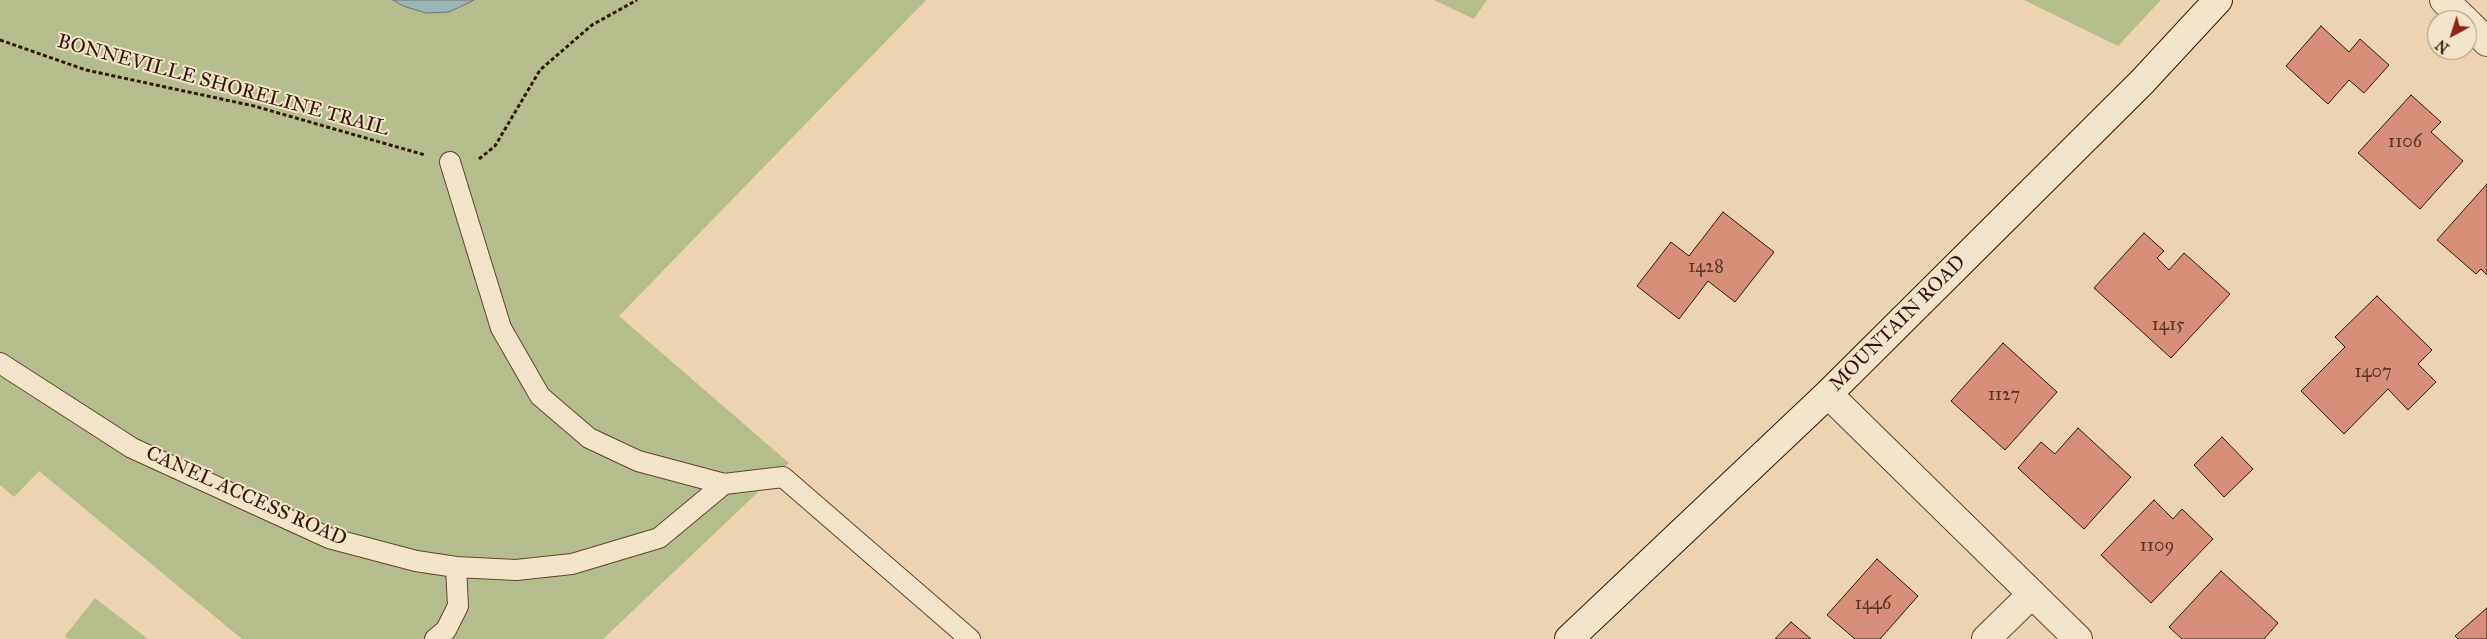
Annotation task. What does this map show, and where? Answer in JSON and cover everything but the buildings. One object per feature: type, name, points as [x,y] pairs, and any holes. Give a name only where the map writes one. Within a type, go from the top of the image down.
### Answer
[{"type":"street","name":"MOUNTAIN ROAD","points":[[1569,639],[1828,394],[2142,82],[2218,0]]},
{"type":"street","points":[[2444,0],[2454,10]]},
{"type":"street","points":[[2477,32],[2487,42]]},
{"type":"street","points":[[1828,394],[2078,639]]},
{"type":"street","points":[[1986,639],[2032,594]]},
{"type":"lane","points":[[450,162],[502,328],[540,396],[589,438],[638,461],[724,484],[783,477],[970,639]]},
{"type":"lane","name":"CANEL ACCESS ROAD","points":[[0,363],[132,448],[329,538],[416,560],[456,566],[516,570],[572,564],[659,538],[724,484]]},
{"type":"lane","points":[[436,639],[446,630],[458,606],[456,566]]},
{"type":"path","name":"BONNEVILLE SHORELINE TRAIL","points":[[0,40],[86,70],[254,106],[450,162],[477,161],[495,146],[540,70],[592,25],[638,0]]},
{"type":"green space","points":[[0,0],[926,0],[619,316],[789,463],[603,639],[242,639],[39,471],[14,497],[0,485]]},
{"type":"green space","points":[[1434,0],[1487,0],[1474,19]]},
{"type":"green space","points":[[2024,0],[2161,0],[2118,46]]},
{"type":"green space","points":[[95,598],[148,639],[69,639],[65,636]]},
{"type":"water","points":[[393,0],[474,0],[449,12],[426,13],[403,6]]}]
